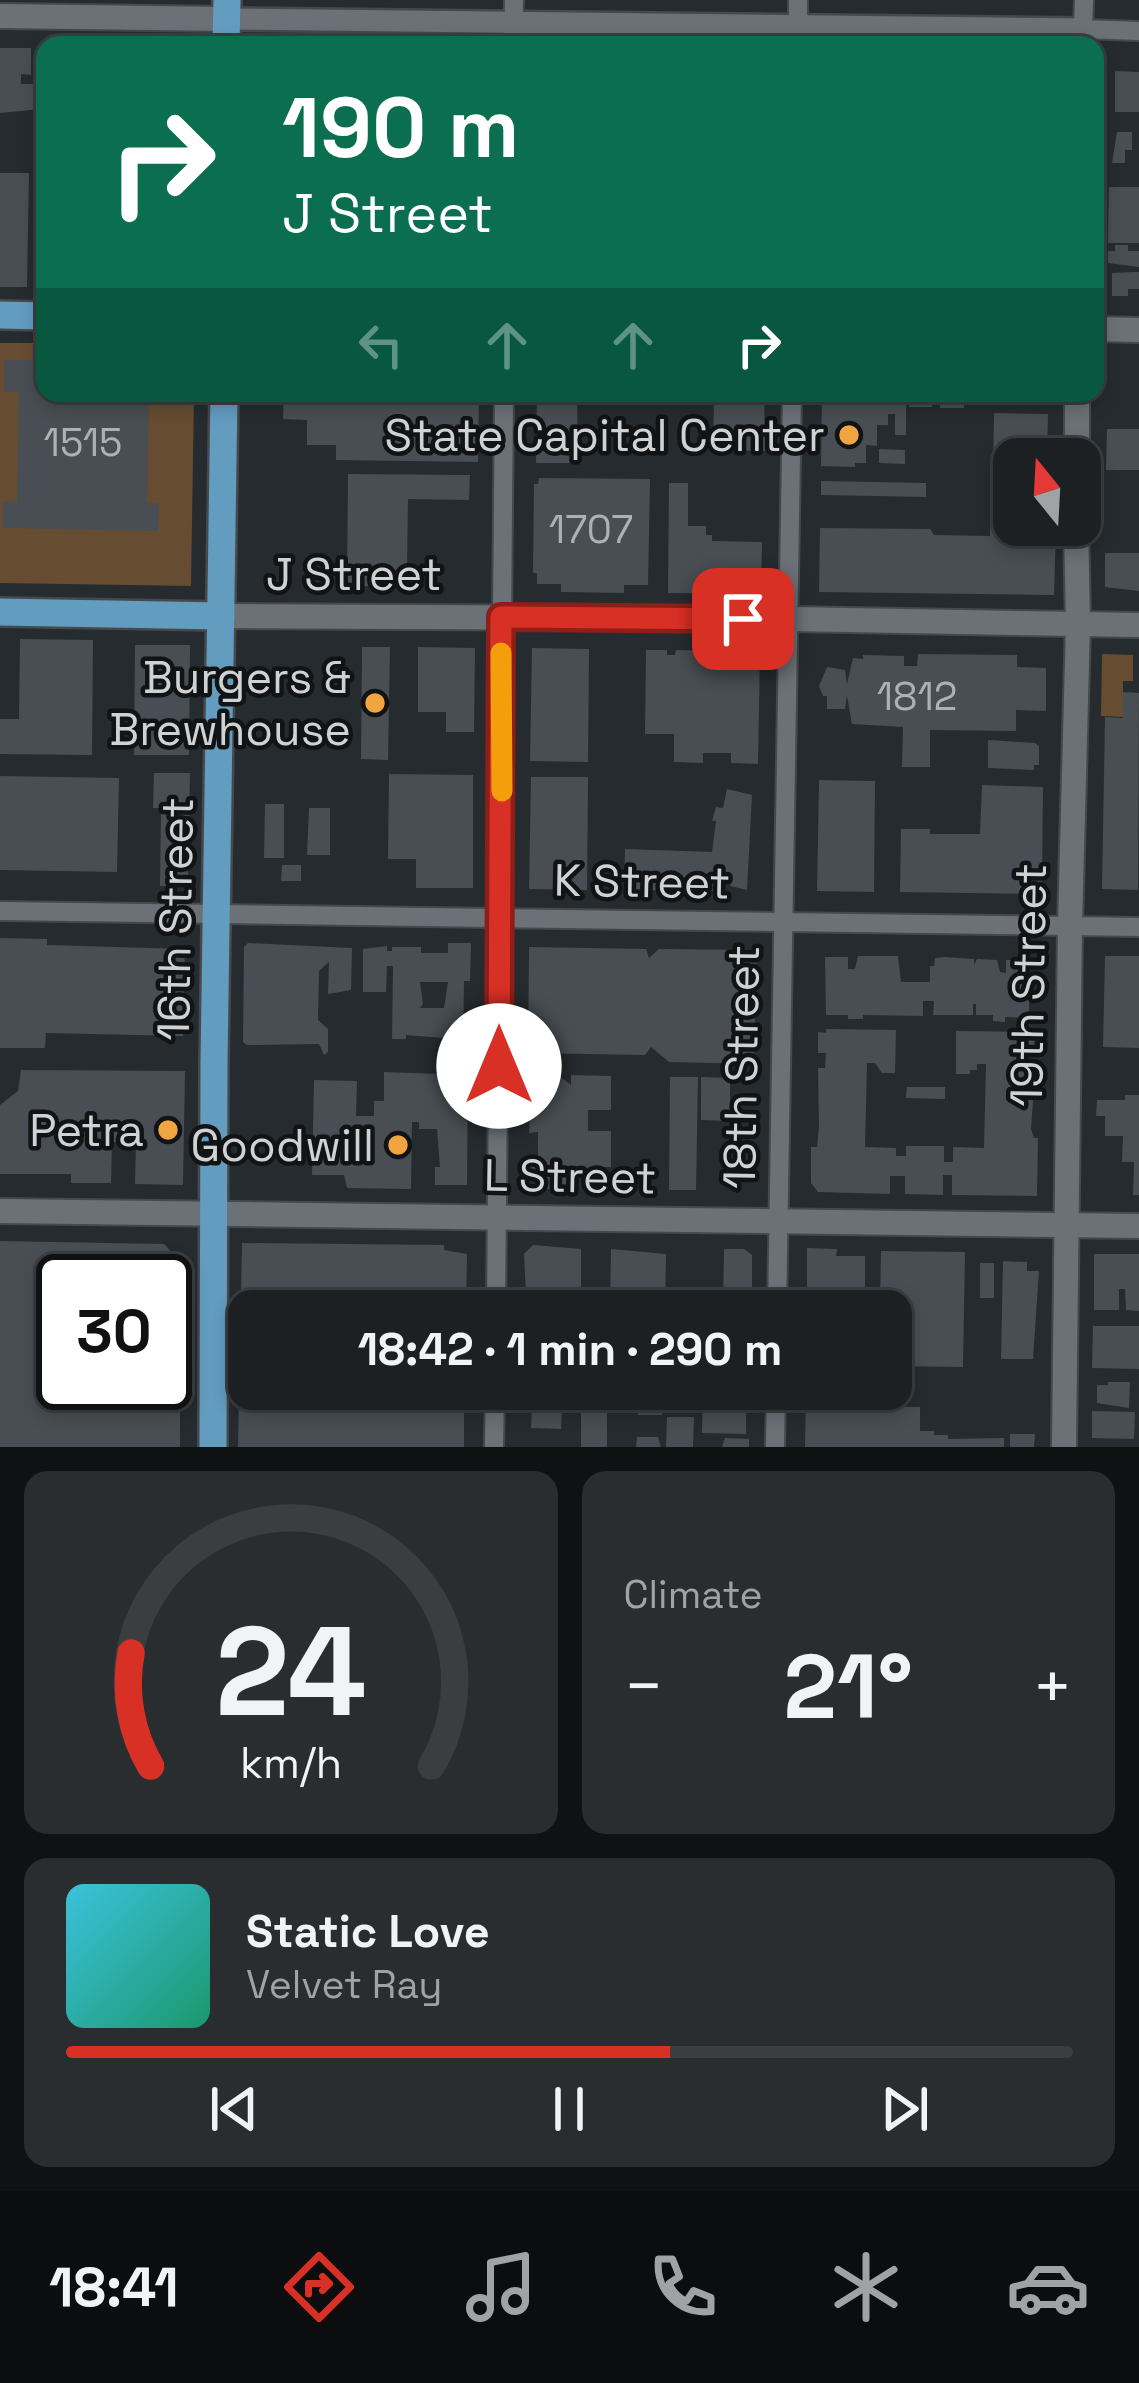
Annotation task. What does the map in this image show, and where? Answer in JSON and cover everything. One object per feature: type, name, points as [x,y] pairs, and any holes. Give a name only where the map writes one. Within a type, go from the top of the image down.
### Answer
[{"type":"main road","points":[[0,16],[226,21]]},
{"type":"main road","points":[[0,316],[36,316]]},
{"type":"main road","points":[[1104,329],[1139,330]]},
{"type":"main road","name":"16th Street","points":[[213,1447],[224,402]]},
{"type":"main road","points":[[1077,402],[1077,438]]},
{"type":"main road","name":"19th Street","points":[[1064,1447],[1076,546]]},
{"type":"main road","name":"J Street","points":[[0,612],[1139,625]]},
{"type":"main road","name":"L Street","points":[[0,1211],[1139,1226]]},
{"type":"street","points":[[798,0],[798,35]]},
{"type":"street","points":[[1083,36],[1084,0]]},
{"type":"street","points":[[226,21],[514,23],[940,36]]},
{"type":"street","points":[[1092,36],[1139,31]]},
{"type":"street","points":[[496,1290],[504,402]]},
{"type":"street","name":"18th Street","points":[[777,1290],[792,402]]},
{"type":"street","name":"K Street","points":[[0,911],[1139,927]]},
{"type":"street","points":[[494,1447],[495,1410]]},
{"type":"street","points":[[775,1447],[776,1410]]},
{"type":"shaded area","points":[[0,343],[36,343],[36,402],[194,402],[191,586],[0,583]]},
{"type":"shaded area","points":[[1102,654],[1133,655],[1133,681],[1123,681],[1123,717],[1101,716]]},
{"type":"building","points":[[0,48],[31,48],[31,75],[21,74],[21,84],[36,84],[36,109],[0,113]]},
{"type":"building","points":[[1115,71],[1139,72],[1139,112],[1115,112]]},
{"type":"building","points":[[1117,132],[1132,132],[1132,150],[1125,150],[1125,163],[1112,163]]},
{"type":"building","points":[[0,173],[29,173],[27,287],[0,287]]},
{"type":"building","points":[[1109,187],[1139,187],[1139,243],[1108,243]]},
{"type":"building","points":[[1115,245],[1139,251],[1139,267],[1108,263],[1108,251],[1115,251]]},
{"type":"building","points":[[1139,272],[1139,289],[1128,289],[1128,296],[1112,296],[1112,273]]},
{"type":"building","points":[[4,360],[36,360],[36,402],[149,402],[147,503],[159,503],[158,531],[3,528],[3,501],[17,502],[19,392],[4,392]]},
{"type":"building","points":[[284,402],[479,402],[478,462],[336,460],[336,445],[307,445],[307,420],[283,419]]},
{"type":"building","points":[[537,402],[577,402],[578,463],[536,463]]},
{"type":"building","points":[[714,402],[764,402],[765,451],[713,450]]},
{"type":"building","name":"State Capital Center","points":[[822,402],[906,402],[906,435],[895,435],[895,414],[888,414],[888,425],[877,425],[877,446],[866,445],[866,463],[821,466]]},
{"type":"building","points":[[909,402],[932,402],[932,407],[909,407]]},
{"type":"building","points":[[940,402],[964,402],[964,408],[940,408]]},
{"type":"building","points":[[994,413],[1048,414],[1047,438],[994,438]]},
{"type":"building","points":[[1107,429],[1139,429],[1139,470],[1106,470]]},
{"type":"building","points":[[879,449],[905,450],[905,464],[879,463]]},
{"type":"building","points":[[348,474],[470,475],[469,500],[408,499],[407,568],[416,572],[415,584],[347,587]]},
{"type":"building","points":[[539,478],[650,479],[648,585],[624,585],[624,593],[561,592],[561,584],[537,584],[537,573],[533,573],[534,484]]},
{"type":"building","points":[[821,481],[926,483],[926,497],[821,495]]},
{"type":"building","points":[[669,483],[688,483],[688,526],[706,526],[712,541],[762,542],[761,594],[668,593]]},
{"type":"building","points":[[993,484],[993,546],[1055,546],[1054,595],[819,592],[820,528],[930,529],[934,535],[990,536]]},
{"type":"building","points":[[1105,553],[1139,553],[1139,591],[1105,587]]},
{"type":"building","points":[[20,639],[93,640],[92,755],[0,754],[0,719],[19,719]]},
{"type":"building","points":[[135,645],[190,645],[189,755],[134,755]]},
{"type":"building","name":"Burgers & Brewhouse","points":[[362,647],[390,647],[388,760],[361,759]]},
{"type":"building","points":[[418,647],[475,648],[474,732],[446,732],[446,712],[418,712]]},
{"type":"building","points":[[532,648],[589,649],[588,762],[530,761]]},
{"type":"building","points":[[646,650],[667,650],[667,655],[675,655],[676,650],[715,651],[715,657],[760,651],[758,764],[731,763],[731,753],[703,753],[703,763],[674,762],[674,734],[645,734]]},
{"type":"building","points":[[918,654],[1017,655],[1017,667],[1046,668],[1046,711],[1016,710],[1016,731],[930,730],[930,767],[902,767],[903,727],[852,724],[847,696],[845,709],[827,709],[827,696],[819,686],[827,667],[845,670],[847,684],[853,658],[904,656],[904,666],[917,666]]},
{"type":"building","points":[[1123,692],[1139,693],[1138,890],[1102,889],[1105,717],[1123,718]]},
{"type":"building","points":[[988,740],[1035,743],[1039,765],[1034,770],[988,768]]},
{"type":"building","points":[[154,773],[190,773],[188,886],[160,886],[161,808],[153,808]]},
{"type":"building","points":[[389,774],[473,775],[473,888],[416,888],[416,859],[388,859]]},
{"type":"building","points":[[0,776],[119,778],[117,872],[0,870]]},
{"type":"building","points":[[531,777],[588,777],[587,890],[529,889]]},
{"type":"building","points":[[819,780],[875,781],[874,892],[817,891]]},
{"type":"building","points":[[982,785],[1043,787],[1042,884],[1033,894],[900,892],[901,829],[980,834]]},
{"type":"building","points":[[727,789],[752,795],[747,890],[730,886],[732,879],[715,877],[713,891],[624,890],[625,849],[712,852],[716,821],[712,821],[716,807],[723,808]]},
{"type":"building","points":[[265,804],[284,804],[284,858],[264,858]]},
{"type":"building","points":[[309,808],[330,808],[330,855],[307,855]]},
{"type":"building","points":[[282,865],[301,865],[301,881],[281,881]]},
{"type":"building","points":[[0,938],[47,939],[47,945],[185,949],[183,1036],[46,1033],[45,1048],[0,1048]]},
{"type":"building","points":[[248,943],[352,948],[351,990],[328,994],[329,962],[319,971],[318,1020],[328,1029],[324,1055],[319,1044],[243,1042],[244,947]]},
{"type":"building","points":[[448,943],[471,943],[470,981],[464,981],[463,1054],[444,1049],[444,1038],[406,1035],[406,1039],[392,1039],[393,966],[387,966],[386,992],[363,992],[363,949],[421,947],[421,953],[448,953]],"holes":[[[420,982],[448,982],[444,1008],[420,1008]]]},
{"type":"building","points":[[529,947],[646,949],[649,958],[659,949],[756,950],[754,1064],[669,1062],[651,1047],[645,1055],[528,1053]]},
{"type":"building","points":[[858,956],[898,956],[901,982],[930,982],[935,958],[974,959],[974,965],[977,959],[997,960],[1000,972],[1006,973],[1006,960],[1030,960],[1029,1018],[993,1021],[993,1015],[976,1015],[976,1004],[973,1015],[933,1015],[934,1001],[923,1001],[923,1016],[848,1019],[848,1015],[826,1015],[825,957],[848,957],[848,969],[855,969]]},
{"type":"building","points":[[1105,956],[1139,956],[1139,1048],[1103,1047]]},
{"type":"building","points":[[826,1029],[896,1030],[895,1073],[882,1073],[875,1063],[867,1063],[865,1147],[896,1148],[896,1156],[906,1156],[906,1146],[944,1146],[944,1162],[953,1162],[953,1147],[984,1148],[986,1064],[977,1064],[970,1074],[956,1074],[956,1031],[1034,1032],[1034,1055],[1026,1055],[1025,1071],[1035,1071],[1031,1129],[1038,1138],[1037,1196],[952,1195],[952,1175],[943,1175],[943,1195],[905,1194],[905,1176],[890,1176],[890,1194],[818,1192],[811,1183],[811,1147],[817,1147],[818,1068],[825,1068],[826,1053],[818,1053],[818,1032],[826,1033]]},
{"type":"building","points":[[21,1070],[185,1071],[183,1185],[135,1184],[136,1142],[112,1142],[111,1183],[71,1183],[71,1174],[0,1174],[0,1105],[18,1091]]},
{"type":"building","points":[[384,1072],[468,1075],[467,1185],[435,1185],[435,1167],[440,1167],[437,1129],[419,1129],[419,1122],[412,1122],[411,1189],[347,1188],[344,1175],[312,1175],[314,1080],[357,1081],[356,1116],[374,1116],[374,1101],[384,1101]]},
{"type":"building","points":[[571,1075],[611,1076],[611,1110],[588,1110],[588,1131],[611,1131],[611,1167],[593,1167],[593,1173],[567,1170],[566,1189],[543,1189],[543,1172],[528,1169],[528,1159],[538,1158],[538,1132],[529,1133],[531,1097],[542,1079],[559,1076],[571,1085]]},
{"type":"building","points":[[670,1077],[698,1077],[696,1190],[669,1190]]},
{"type":"building","points":[[701,1077],[730,1078],[730,1121],[701,1120]]},
{"type":"building","points":[[907,1087],[945,1087],[945,1099],[906,1098]]},
{"type":"building","points":[[1125,1095],[1139,1095],[1139,1195],[1133,1195],[1134,1162],[1122,1162],[1123,1136],[1105,1136],[1105,1116],[1096,1116],[1097,1100],[1125,1100]]},
{"type":"building","points":[[0,1241],[164,1244],[173,1254],[36,1254],[36,1410],[180,1410],[180,1447],[0,1447]]},
{"type":"building","points":[[242,1243],[444,1245],[444,1250],[467,1254],[466,1290],[241,1290]]},
{"type":"building","points":[[533,1245],[581,1249],[581,1290],[526,1290],[524,1254]]},
{"type":"building","points":[[807,1248],[837,1249],[836,1256],[865,1256],[865,1290],[807,1288]]},
{"type":"building","points":[[611,1249],[666,1254],[665,1290],[610,1290]]},
{"type":"building","points":[[724,1249],[744,1249],[752,1255],[752,1290],[723,1290]]},
{"type":"building","points":[[881,1251],[965,1252],[963,1367],[912,1366],[912,1290],[880,1290]]},
{"type":"building","points":[[1094,1254],[1139,1254],[1139,1311],[1126,1310],[1125,1289],[1119,1289],[1119,1310],[1094,1310]]},
{"type":"building","points":[[1003,1261],[1027,1262],[1027,1271],[1039,1271],[1033,1359],[1001,1359]]},
{"type":"building","points":[[980,1263],[994,1263],[994,1298],[980,1298]]},
{"type":"building","points":[[1093,1326],[1139,1326],[1139,1369],[1092,1368]]},
{"type":"building","points":[[1130,1382],[1129,1408],[1097,1403],[1097,1385]]},
{"type":"building","points":[[920,1407],[920,1431],[948,1435],[948,1439],[1004,1438],[1004,1447],[805,1447],[806,1410]]},
{"type":"building","points":[[239,1410],[464,1410],[464,1447],[238,1447]]},
{"type":"building","points":[[532,1410],[562,1410],[561,1429],[531,1428]]},
{"type":"building","points":[[581,1410],[607,1410],[607,1447],[581,1447]]},
{"type":"building","points":[[638,1410],[662,1410],[662,1415],[638,1415]]},
{"type":"building","points":[[703,1410],[746,1410],[746,1434],[702,1433]]},
{"type":"building","points":[[1092,1411],[1135,1412],[1134,1439],[1092,1438]]},
{"type":"building","points":[[667,1417],[694,1417],[693,1447],[666,1447]]},
{"type":"building","points":[[1010,1434],[1035,1434],[1034,1447],[1010,1447]]},
{"type":"building","points":[[637,1437],[658,1437],[661,1447],[636,1447]]},
{"type":"building","points":[[725,1438],[749,1439],[749,1447],[722,1447]]},
{"type":"slow traffic","points":[[501,653],[502,791]]},
{"type":"place","name":"State Capital Center","points":[[849,435]]},
{"type":"place","name":"Burgers & Brewhouse","points":[[375,703]]},
{"type":"place","name":"Petra","points":[[168,1130]]},
{"type":"place","name":"Goodwill","points":[[398,1145]]},
{"type":"route","points":[[499,1066],[501,617],[743,619]]}]
